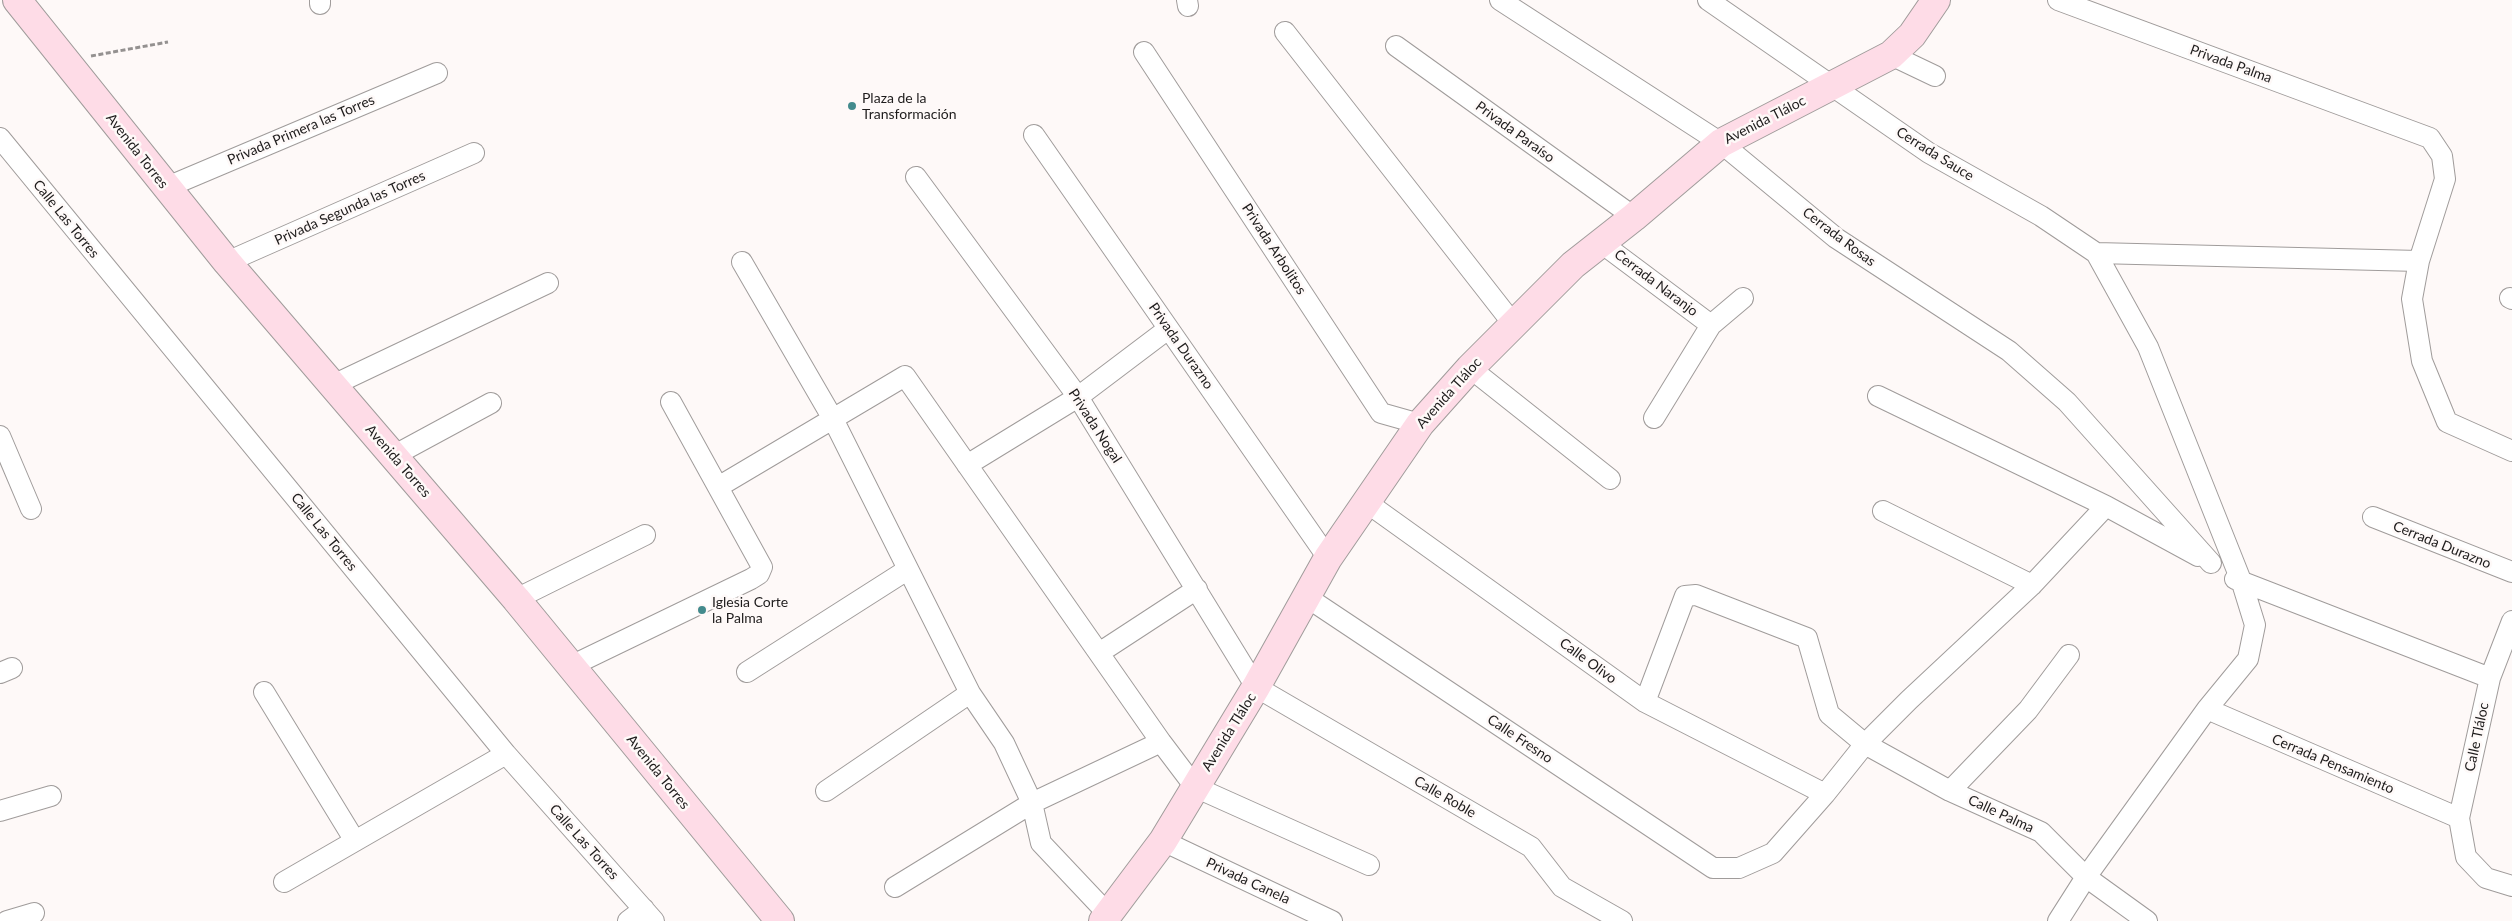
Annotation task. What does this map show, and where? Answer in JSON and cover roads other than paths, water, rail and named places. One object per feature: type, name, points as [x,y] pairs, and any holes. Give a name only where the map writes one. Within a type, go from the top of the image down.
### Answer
[{"type":"main road","name":"Avenida Torres","points":[[17,0],[165,188],[330,386],[516,599],[780,921]]},
{"type":"main road","name":"Avenida Tláloc","points":[[1105,917],[1164,841],[1256,687],[1305,596],[1328,558],[1420,424],[1470,368],[1573,265],[1634,217],[1721,143],[1891,55],[1912,35],[1936,0]]},
{"type":"street","name":"Cerrada Rosas","points":[[1500,0],[1721,143],[1836,238],[2009,351],[2067,402],[2211,563]]},
{"type":"street","name":"Cerrada Sauce","points":[[1708,0],[1929,153],[2042,216],[2096,254]]},
{"type":"street","name":"Privada Palma","points":[[2058,0],[2430,138],[2442,156],[2446,180],[2419,261],[2412,299],[2422,361],[2447,422],[2512,451]]},
{"type":"street","points":[[1285,32],[1514,325]]},
{"type":"street","name":"Privada Paraíso","points":[[1396,46],[1634,217]]},
{"type":"street","name":"Privada Arbolitos","points":[[1144,52],[1381,413],[1420,424]]},
{"type":"street","points":[[1891,55],[1935,76]]},
{"type":"street","name":"Privada Primera las Torres","points":[[165,188],[437,73]]},
{"type":"street","name":"Privada Durazno","points":[[1034,135],[1328,558]]},
{"type":"street","name":"Calle Las Torres","points":[[0,138],[8,161],[506,754],[649,915]]},
{"type":"street","name":"Privada Segunda las Torres","points":[[227,262],[474,153]]},
{"type":"street","name":"Privada Nogal","points":[[916,177],[1078,397],[1256,687]]},
{"type":"street","name":"Cerrada Naranjo","points":[[1600,242],[1711,325]]},
{"type":"street","points":[[2096,254],[2419,261]]},
{"type":"street","points":[[2058,921],[2086,877],[2207,709],[2248,659],[2255,625],[2242,583],[2148,347],[2096,254]]},
{"type":"street","points":[[742,262],[833,419],[970,693],[1004,743],[1032,803],[1041,844],[1105,917]]},
{"type":"street","points":[[330,386],[548,283]]},
{"type":"street","points":[[1654,418],[1711,325],[1743,298]]},
{"type":"street","points":[[967,465],[1078,397],[1168,329]]},
{"type":"street","points":[[1470,368],[1610,479]]},
{"type":"street","points":[[718,487],[905,376],[1160,742],[1195,787],[1368,865]]},
{"type":"street","points":[[1878,396],[2106,506],[2211,563],[2242,583],[2490,678]]},
{"type":"street","points":[[571,666],[759,574],[762,567],[671,402]]},
{"type":"street","points":[[393,456],[491,403]]},
{"type":"street","points":[[0,436],[31,509]]},
{"type":"street","name":"Calle Olivo","points":[[1366,502],[1645,702],[1826,794]]},
{"type":"street","points":[[1826,794],[1865,744],[1908,700],[2032,584],[2106,506]]},
{"type":"street","points":[[1883,511],[2032,584]]},
{"type":"street","name":"Cerrada Durazno","points":[[2373,517],[2512,572]]},
{"type":"street","points":[[516,599],[645,535]]},
{"type":"street","points":[[747,672],[907,570]]},
{"type":"street","points":[[1099,653],[1197,589]]},
{"type":"street","name":"Calle Palma","points":[[1645,702],[1680,605],[1685,596],[1696,595],[1807,638],[1829,714],[1865,744],[1950,791],[2040,832],[2086,877],[2147,921]]},
{"type":"street","name":"Calle Fresno","points":[[1305,596],[1713,868],[1739,868],[1772,853],[1826,794]]},
{"type":"street","name":"Calle Tláloc","points":[[2512,621],[2490,678],[2459,818],[2466,857],[2486,878],[2512,886]]},
{"type":"street","points":[[1950,791],[2028,710],[2069,655]]},
{"type":"street","name":"Calle Roble","points":[[1256,687],[1531,847],[1562,887],[1622,921]]},
{"type":"street","points":[[264,692],[355,842]]},
{"type":"street","points":[[826,791],[970,693]]},
{"type":"street","name":"Cerrada Pensamiento","points":[[2207,709],[2459,818]]},
{"type":"street","points":[[895,887],[1032,803],[1160,742]]},
{"type":"street","points":[[284,882],[506,754]]},
{"type":"street","points":[[0,812],[50,796]]},
{"type":"street","name":"Privada Canela","points":[[1164,841],[1332,921]]},
{"type":"street","points":[[7,921],[34,913]]},
{"type":"street","points":[[628,921],[649,915]]},
{"type":"place","name":"Plaza de la Transformación","points":[[852,106]]},
{"type":"place","name":"Iglesia Corte la Palma","points":[[702,610]]}]
